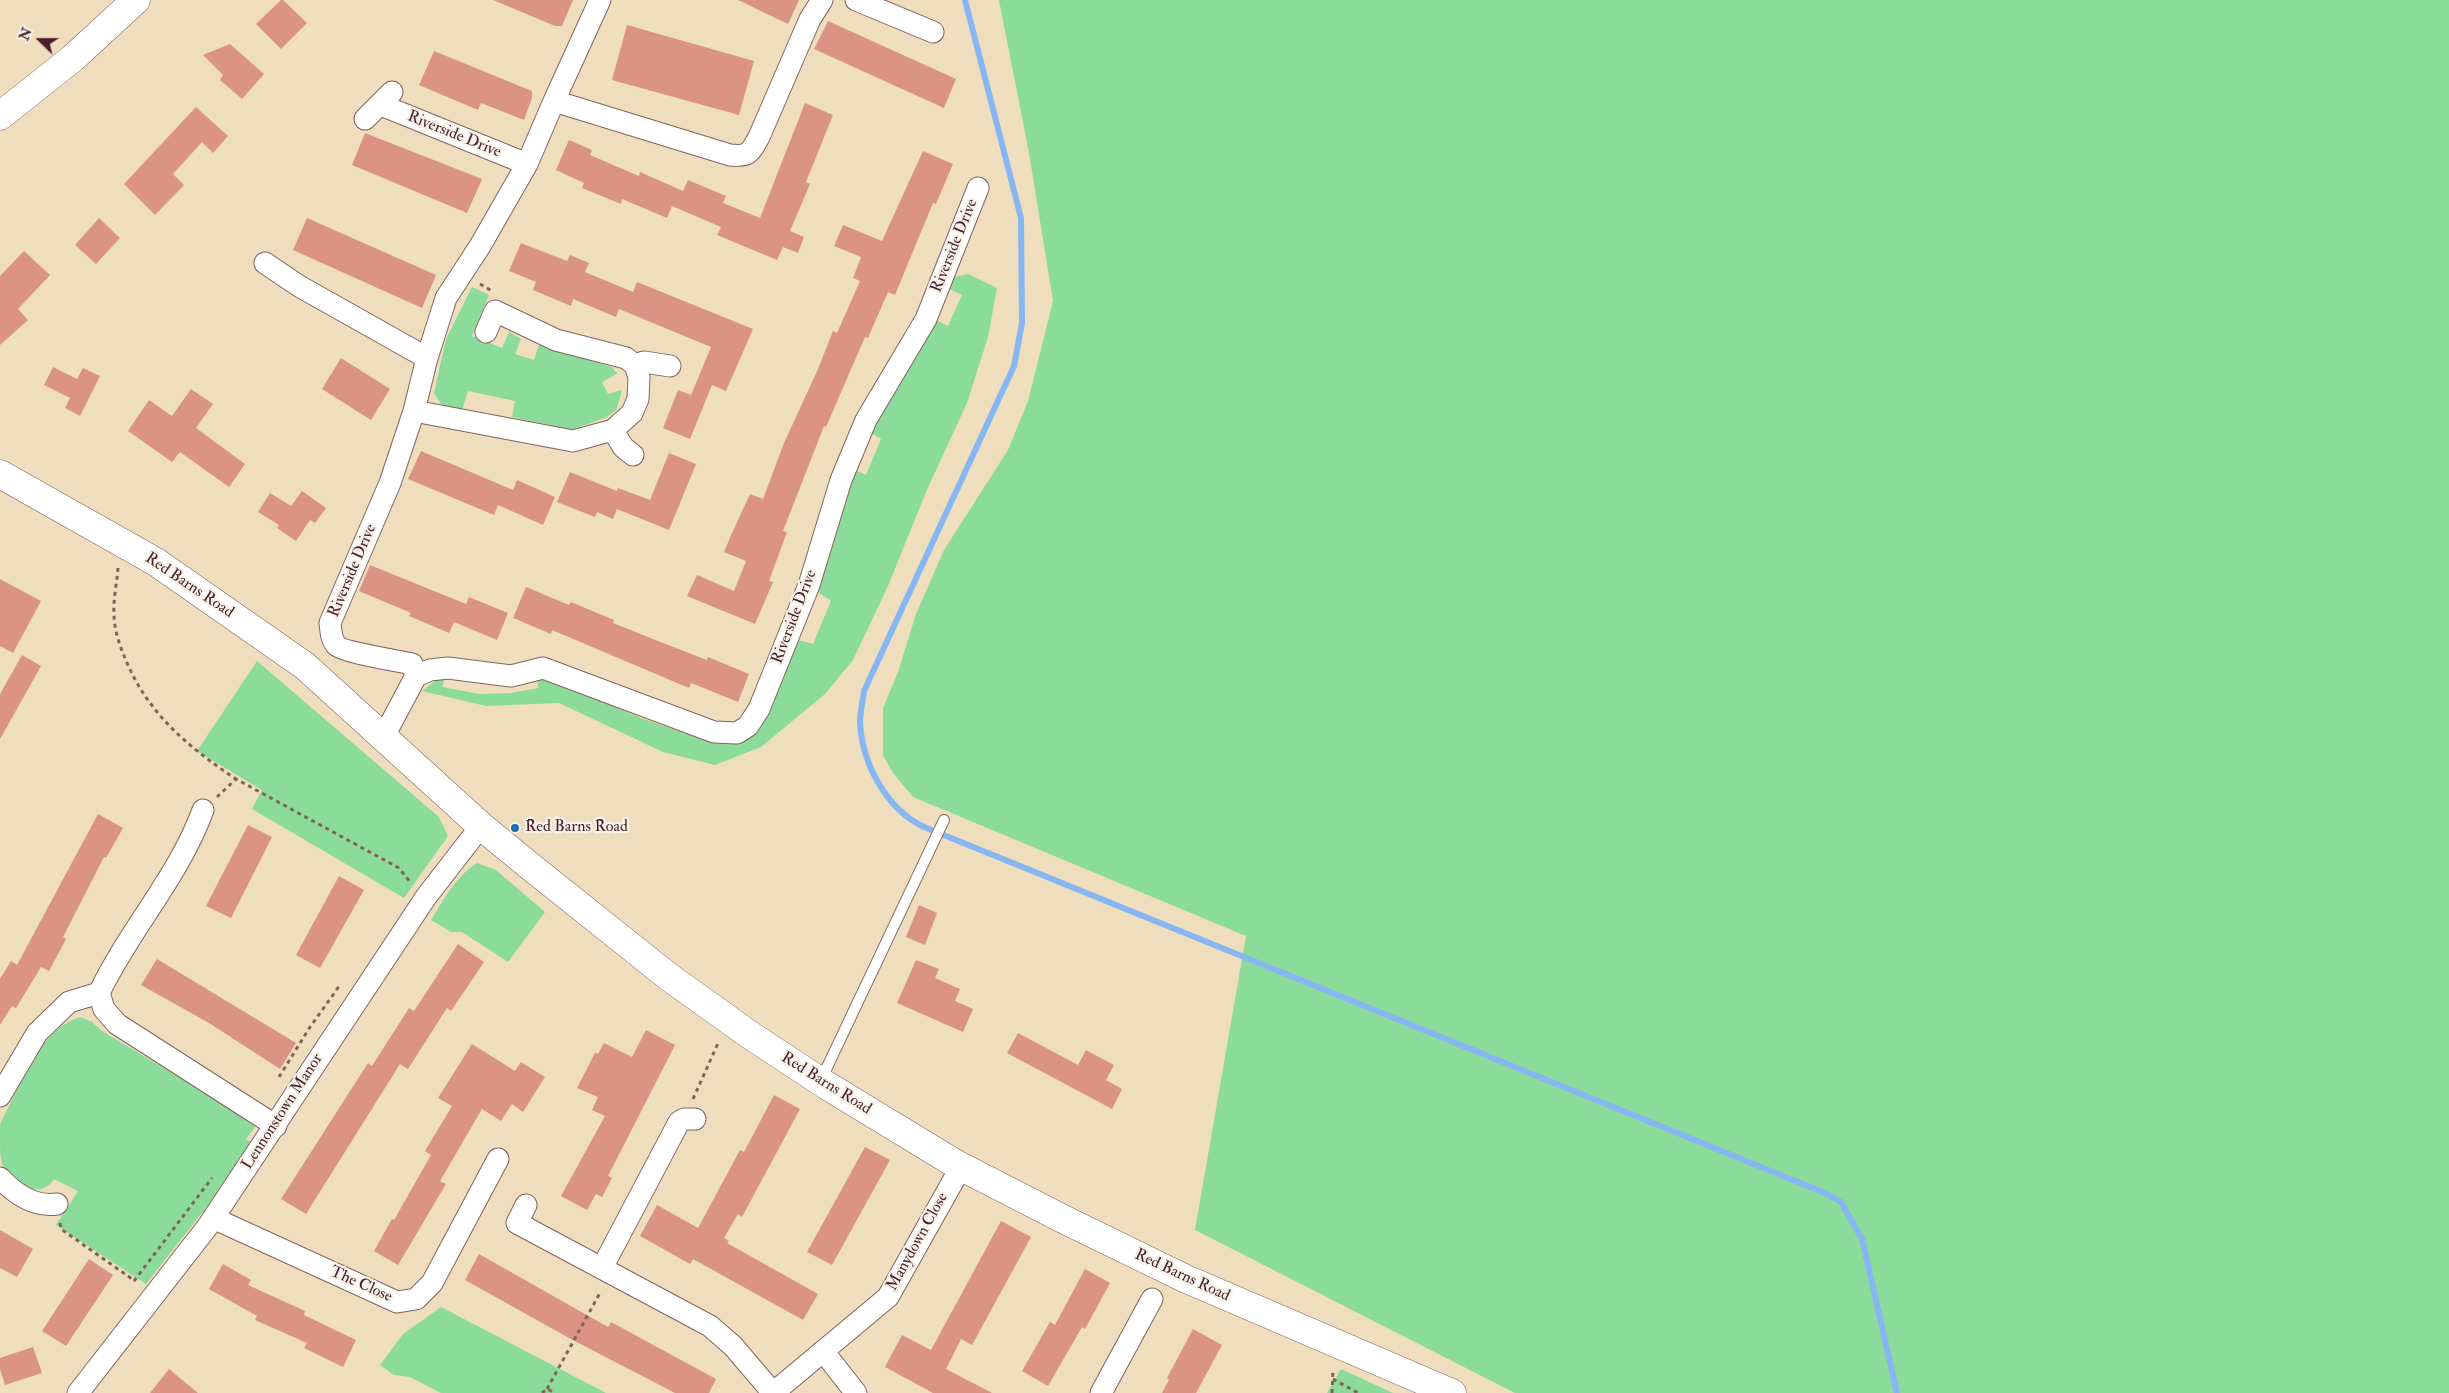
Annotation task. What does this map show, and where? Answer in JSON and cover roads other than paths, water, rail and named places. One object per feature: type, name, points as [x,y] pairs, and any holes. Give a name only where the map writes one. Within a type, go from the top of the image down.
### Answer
[{"type":"street","points":[[0,116],[73,58],[136,0]]},
{"type":"street","name":"Riverside Drive","points":[[600,0],[526,164],[480,246],[460,273],[446,298],[427,358],[414,411],[390,483],[330,623],[332,637],[337,646],[349,651],[412,664],[416,676],[430,670],[448,668],[511,676],[543,668],[714,732],[737,734],[748,726],[767,691],[809,585],[841,480],[866,420],[926,319],[978,188]]},
{"type":"street","points":[[554,101],[730,155],[742,157],[750,153],[759,137],[810,19],[822,0]]},
{"type":"street","points":[[856,0],[933,32]]},
{"type":"street","name":"Riverside Drive","points":[[379,106],[526,164]]},
{"type":"street","points":[[265,263],[298,286],[427,358]]},
{"type":"street","points":[[414,411],[572,441],[613,430],[632,414],[638,399],[640,377],[635,365],[626,358],[556,340],[495,311],[486,332]]},
{"type":"street","points":[[635,365],[644,362],[670,366]]},
{"type":"street","points":[[613,430],[624,447],[633,454]]},
{"type":"street","name":"Red Barns Road","points":[[0,474],[156,562],[305,666],[481,826],[669,977],[729,1020],[821,1081],[961,1167],[1184,1278],[1452,1393]]},
{"type":"street","points":[[384,736],[416,676]]},
{"type":"street","points":[[203,810],[197,828],[149,910],[111,966],[99,993],[104,1009],[117,1024],[276,1126]]},
{"type":"street","name":"Lennonstown Manor","points":[[81,1392],[213,1218],[276,1126],[327,1045],[421,904],[481,826]]},
{"type":"street","points":[[0,1096],[37,1033],[69,1002],[99,993]]},
{"type":"street","points":[[606,1271],[679,1122],[689,1119]]},
{"type":"street","name":"The Close","points":[[213,1218],[397,1302],[416,1298],[432,1283],[498,1159]]},
{"type":"street","name":"Manydown Close","points":[[526,1205],[517,1223],[710,1326],[734,1346],[773,1393],[888,1297],[961,1167]]},
{"type":"street","points":[[0,1178],[11,1190],[36,1202],[48,1205],[57,1204]]},
{"type":"street","points":[[1101,1393],[1152,1299]]},
{"type":"street","points":[[823,1351],[856,1393]]},
{"type":"lane","points":[[821,1081],[944,820]]},
{"type":"waterway","points":[[965,0],[1021,218],[1022,323],[1014,366],[864,691],[860,718],[862,738],[865,753],[878,783],[898,809],[924,827],[1825,1193],[1841,1202],[1862,1239],[1897,1393]]},
{"type":"place","name":"Red Barns Road","points":[[515,828]]}]
